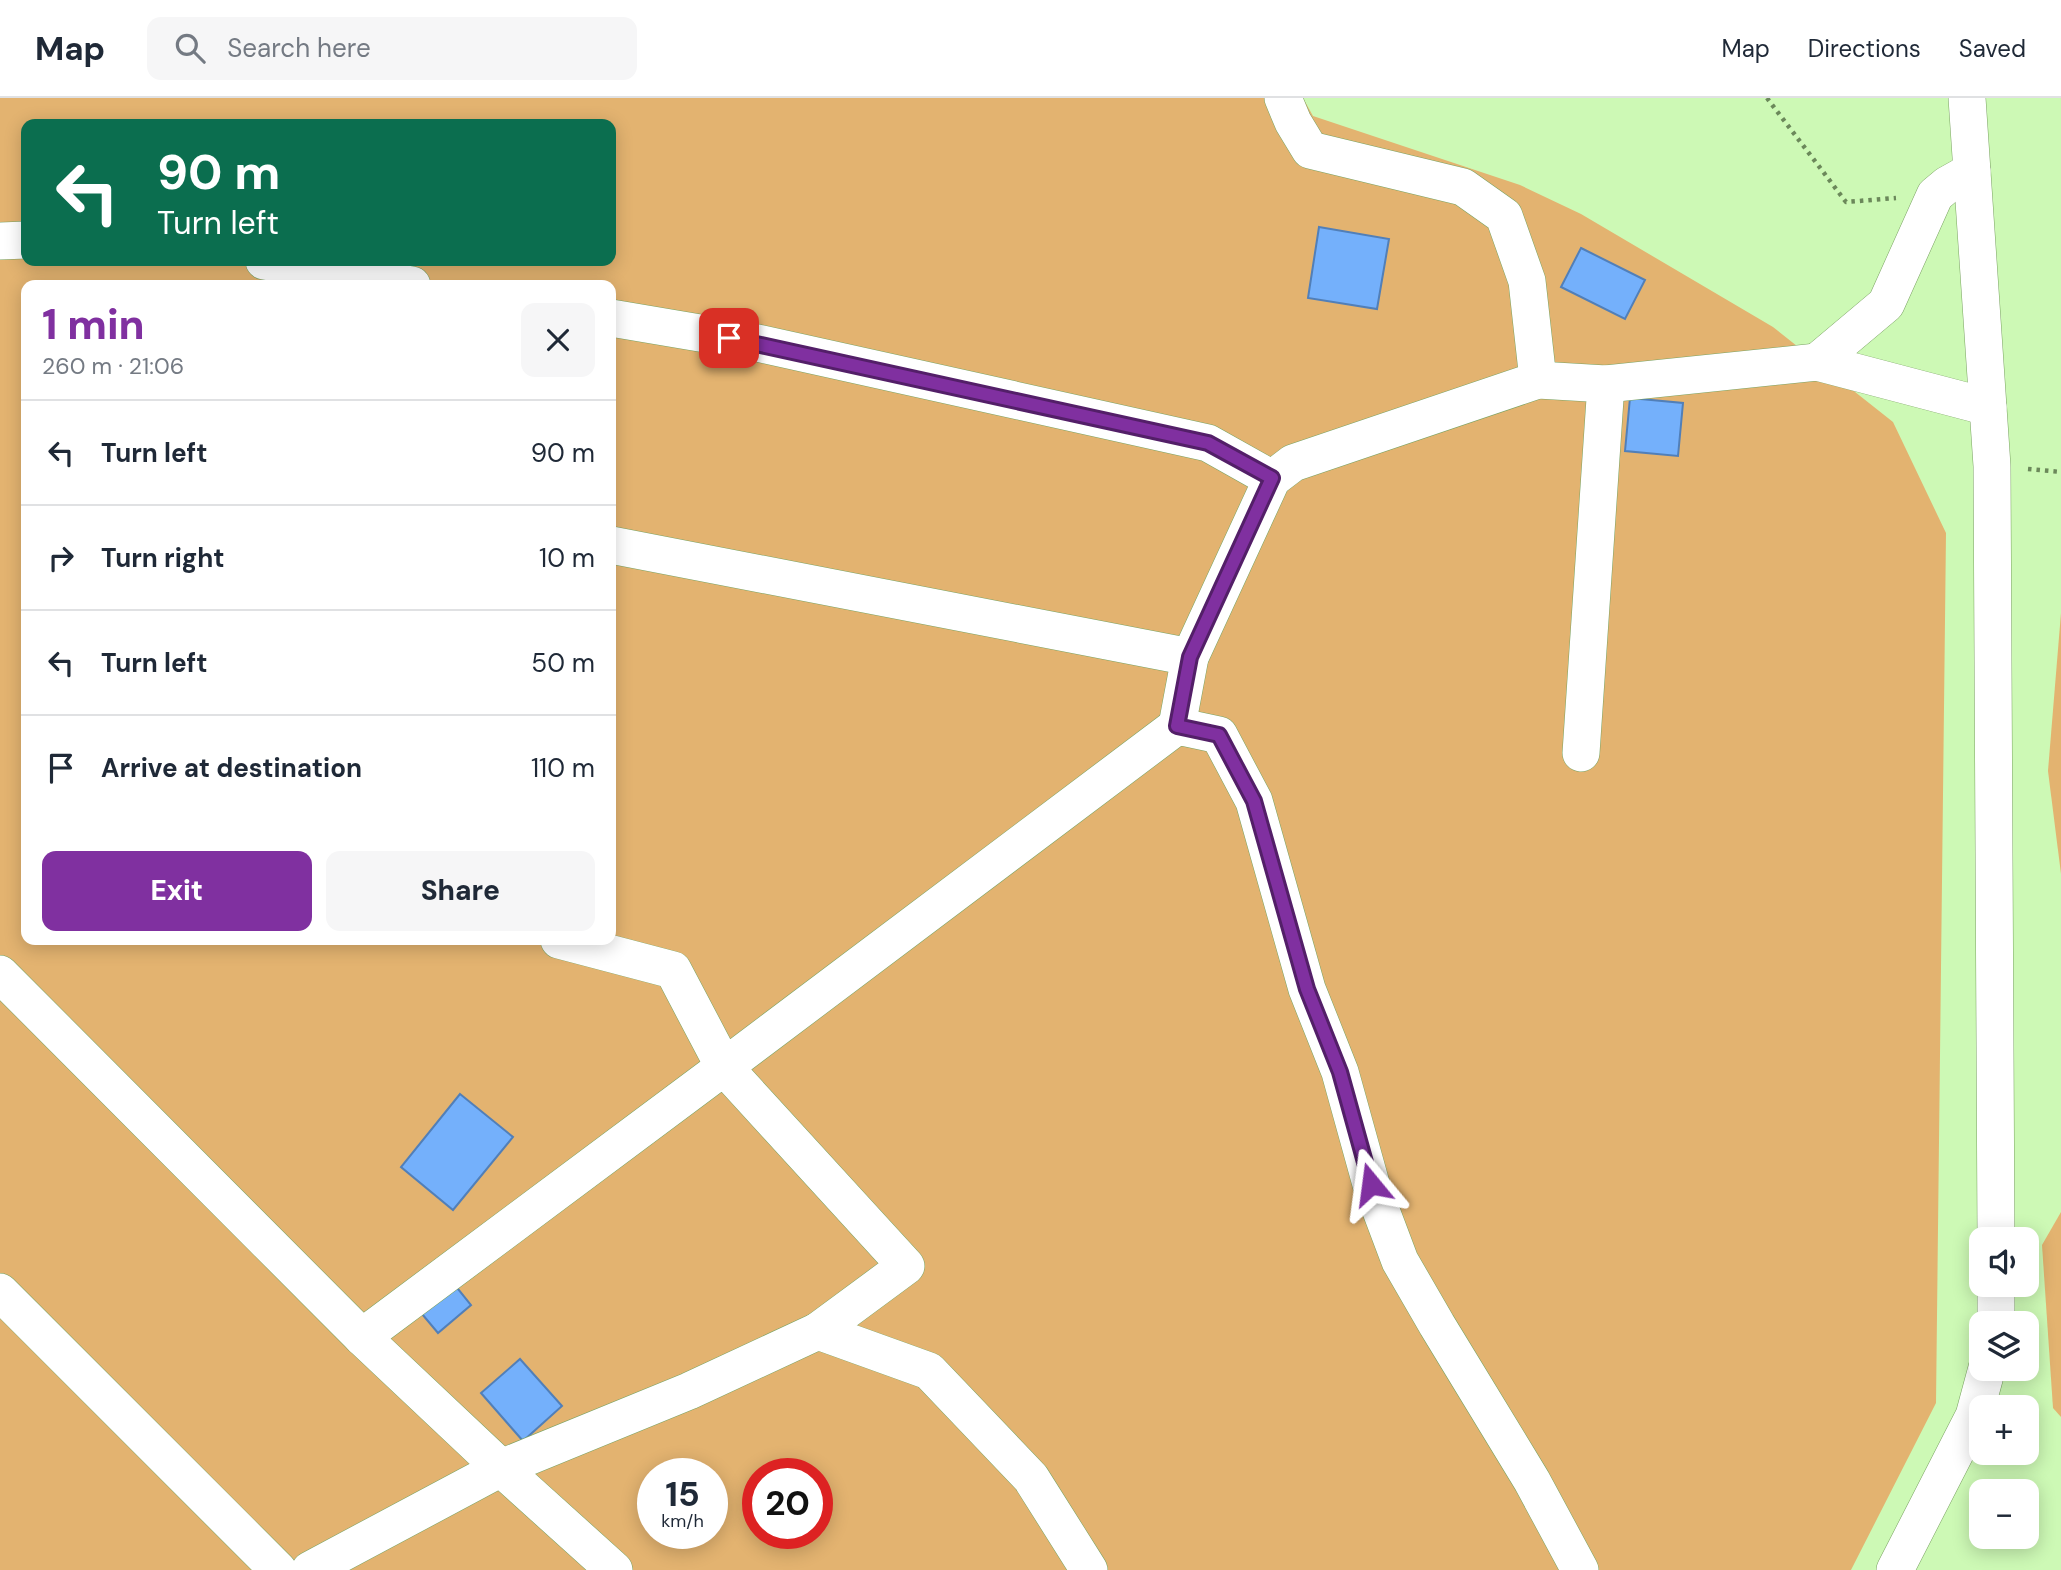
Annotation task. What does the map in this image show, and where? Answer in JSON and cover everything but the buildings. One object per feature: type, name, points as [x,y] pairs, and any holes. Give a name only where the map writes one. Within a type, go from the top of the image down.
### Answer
[{"type":"street","points":[[1283,98],[1293,122],[1310,150],[1463,187],[1504,216],[1527,281],[1538,380]]},
{"type":"street","points":[[1967,98],[1992,466],[1996,1227]]},
{"type":"street","points":[[1817,362],[1886,304],[1935,195],[1972,171]]},
{"type":"street","points":[[0,241],[21,240]]},
{"type":"street","points":[[295,266],[381,280]]},
{"type":"street","points":[[616,319],[753,342],[1208,443],[1272,478]]},
{"type":"street","points":[[362,1338],[1177,726],[1190,657],[1272,478],[1293,463],[1538,380],[1606,384],[1817,362],[1988,407]]},
{"type":"street","points":[[1581,752],[1606,384]]},
{"type":"street","points":[[616,546],[1190,657]]},
{"type":"street","points":[[1177,726],[1219,735],[1254,801],[1307,989],[1340,1072],[1371,1184],[1400,1261],[1532,1481],[1580,1570]]},
{"type":"street","points":[[310,1570],[501,1468],[688,1391],[818,1331],[906,1266],[724,1067],[673,970],[578,945]]},
{"type":"street","points":[[0,974],[362,1338],[614,1570]]},
{"type":"street","points":[[0,1292],[278,1570]]},
{"type":"street","points":[[818,1331],[929,1371],[1031,1478],[1089,1570]]},
{"type":"street","points":[[1895,1570],[1974,1416],[1983,1381]]},
{"type":"path","points":[[1768,98],[1846,202],[1935,195]]},
{"type":"shaded area","points":[[0,98],[1303,98],[1313,116],[1520,185],[1581,214],[1773,327],[1893,422],[1946,533],[1936,1403],[1851,1570],[0,1570]]},
{"type":"shaded area","points":[[2061,613],[2061,874],[2048,771]]},
{"type":"shaded area","points":[[2061,1212],[2061,1417],[2053,1408],[2042,1245]]},
{"type":"route","points":[[729,338],[1208,443],[1272,478],[1190,657],[1177,726],[1219,735],[1254,801],[1307,989],[1340,1072],[1371,1184]]}]
